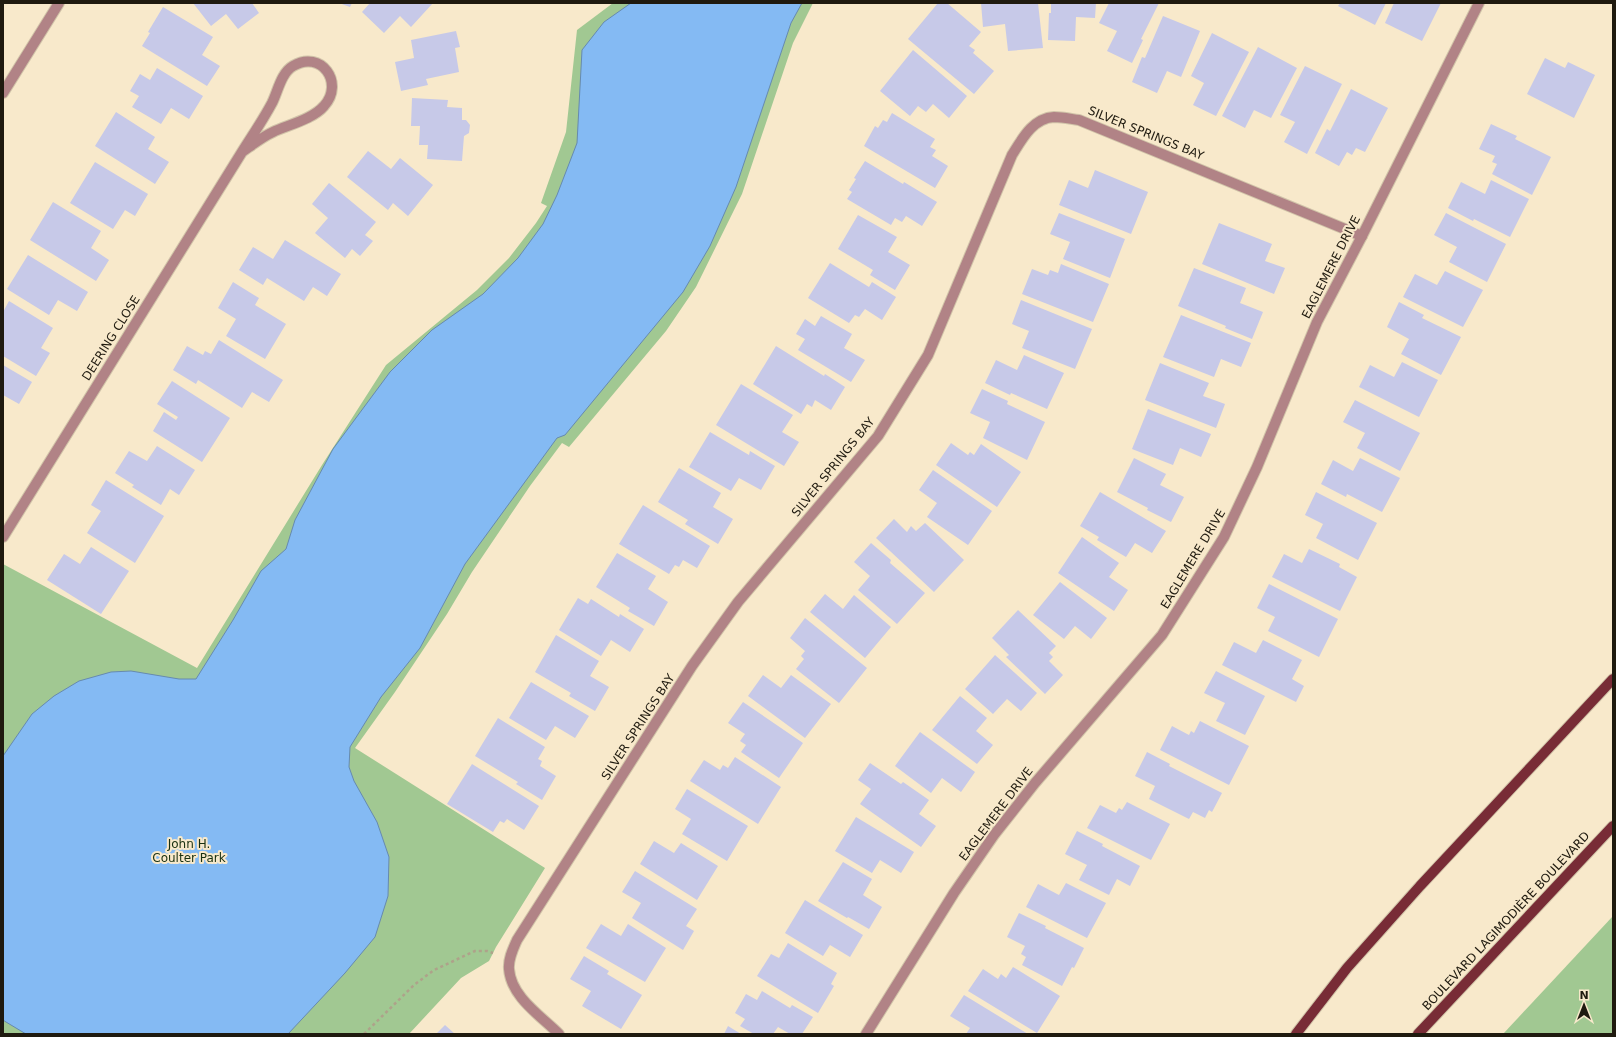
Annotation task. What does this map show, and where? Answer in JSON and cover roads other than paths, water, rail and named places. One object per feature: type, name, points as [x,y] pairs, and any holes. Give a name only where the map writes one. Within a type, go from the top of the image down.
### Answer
[{"type":"main road","points":[[1296,1034],[1347,968],[1414,892],[1613,679]]},
{"type":"main road","name":"BOULEVARD LAGIMODIÈRE BOULEVARD","points":[[1418,1034],[1613,826]]},
{"type":"street","points":[[3,93],[59,3]]},
{"type":"street","name":"EAGLEMERE DRIVE","points":[[866,1034],[954,893],[994,836],[1035,783],[1162,634],[1224,537],[1257,467],[1317,322],[1479,3]]},
{"type":"street","name":"DEERING CLOSE","points":[[3,537],[242,152],[272,102],[285,73],[292,66],[302,62],[313,61],[324,66],[330,74],[332,85],[330,97],[324,106],[316,113],[271,133],[242,152]]},
{"type":"street","name":"SILVER SPRINGS BAY","points":[[559,1034],[519,995],[512,982],[509,969],[510,959],[517,940],[692,666],[738,602],[878,436],[928,355],[1012,155],[1026,132],[1038,122],[1053,117],[1079,120],[1362,236]]},
{"type":"water","name":"John H. Coulter Park","points":[[631,3],[802,3],[791,23],[736,187],[710,246],[683,292],[565,435],[557,438],[465,564],[420,648],[381,697],[350,747],[349,767],[354,781],[377,822],[389,857],[388,896],[375,937],[345,973],[288,1034],[26,1034],[6,1022],[3,1020],[3,756],[32,714],[54,696],[79,681],[111,672],[131,671],[179,679],[196,679],[233,620],[261,571],[286,549],[295,520],[333,449],[390,372],[432,330],[483,294],[518,258],[543,224],[557,195],[577,143],[582,50],[604,22]]}]
